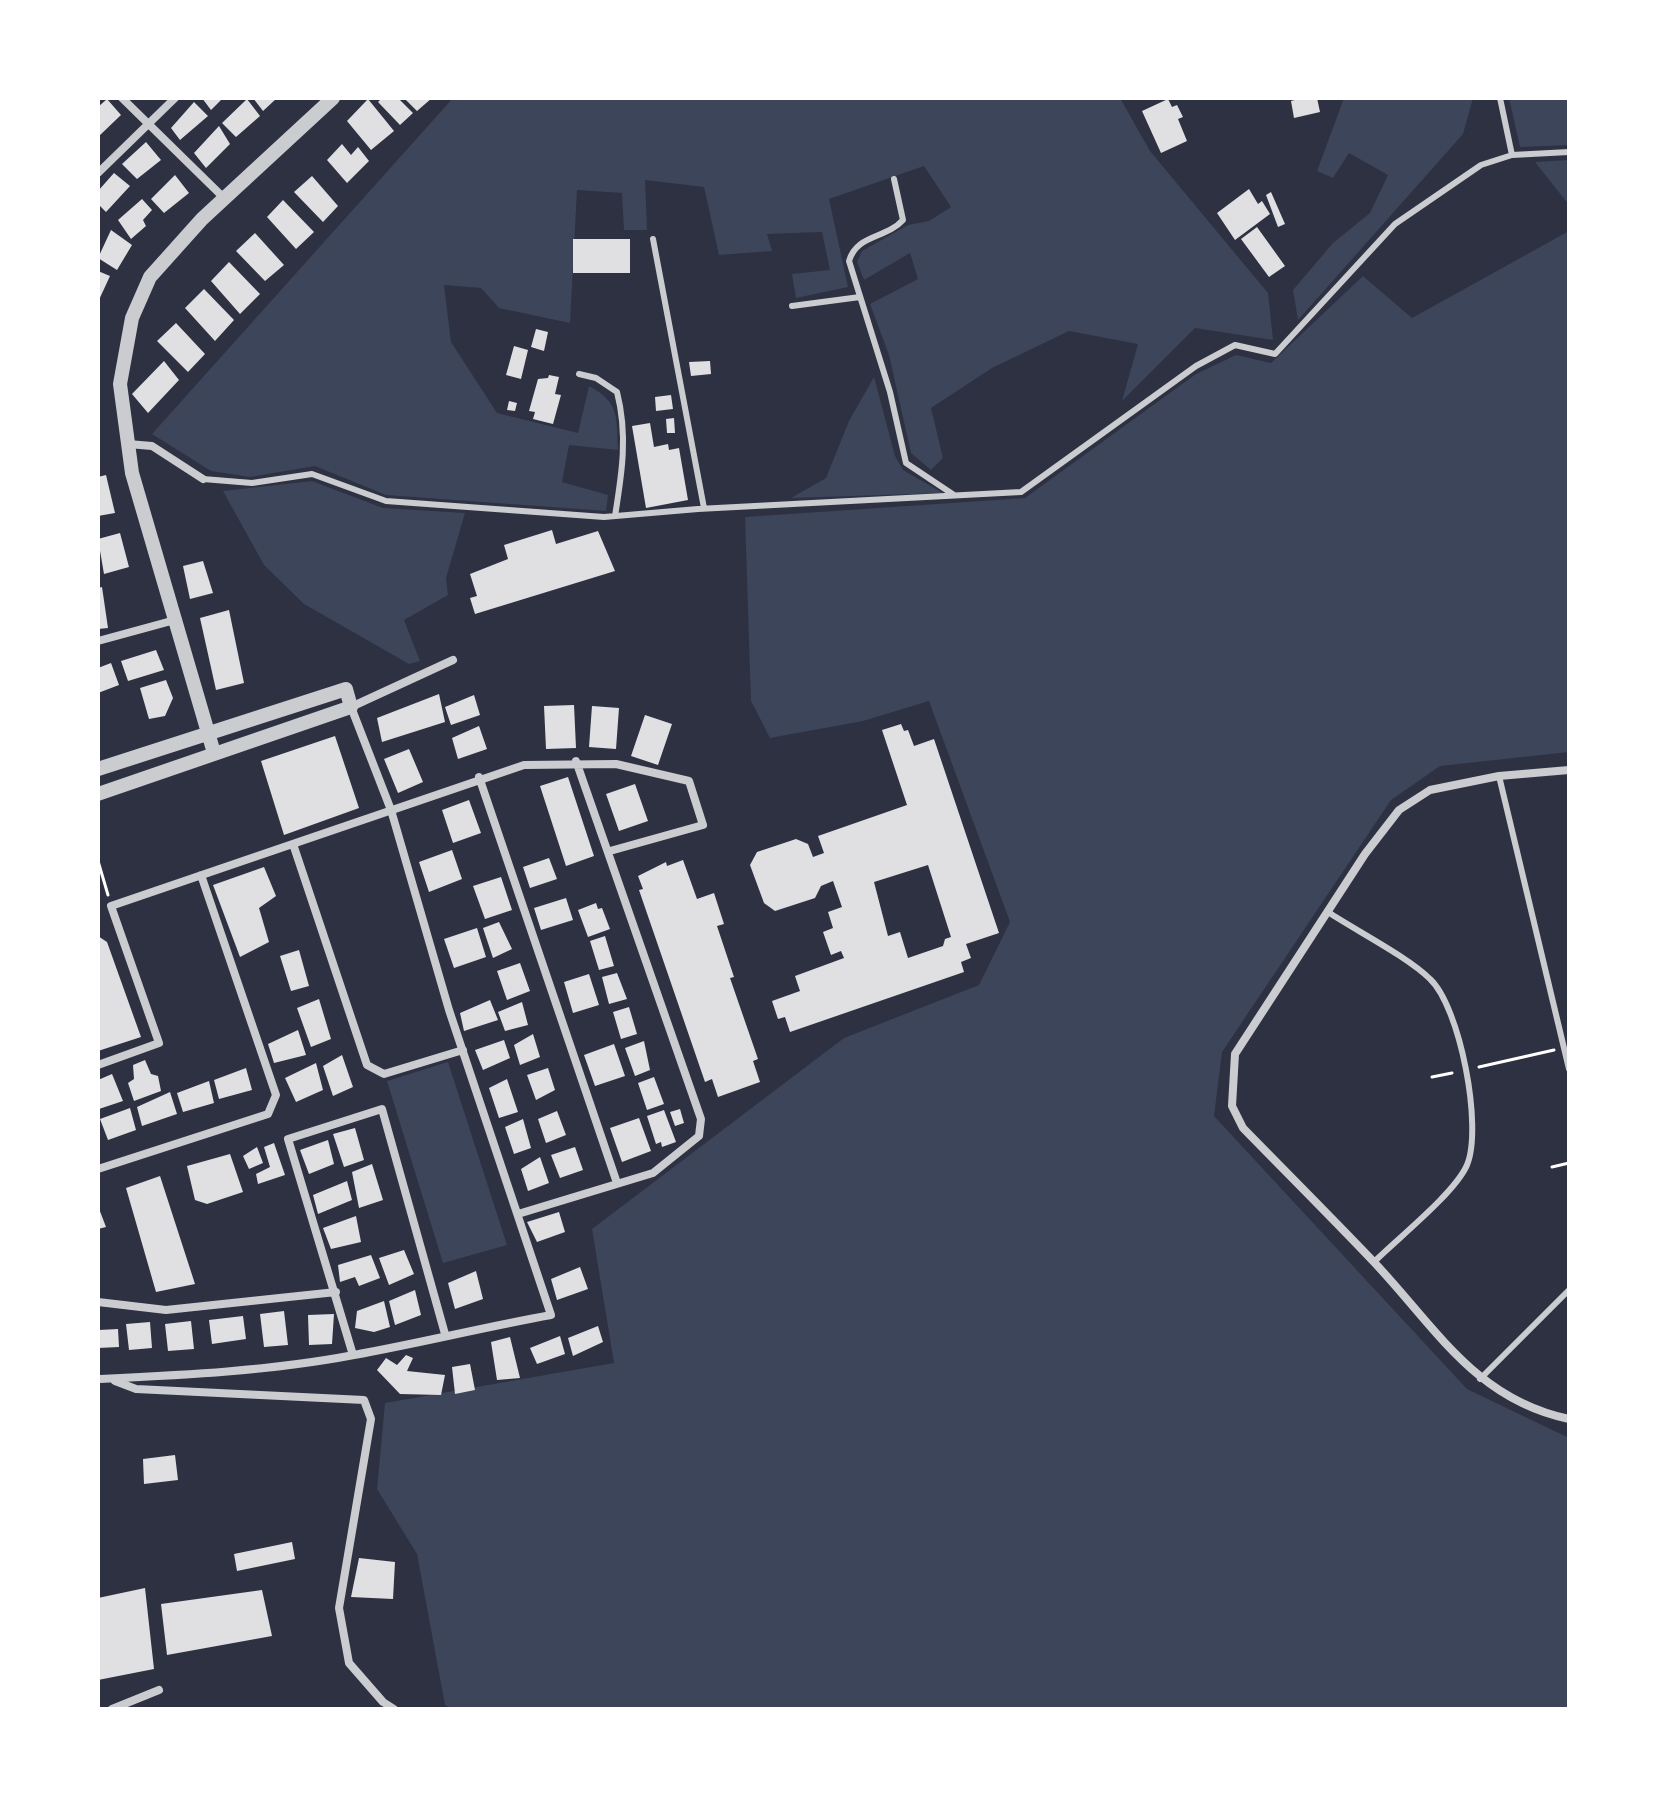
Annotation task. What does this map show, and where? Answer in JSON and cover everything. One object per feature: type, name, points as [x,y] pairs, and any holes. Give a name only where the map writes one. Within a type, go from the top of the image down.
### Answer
[{"type":"street","points":[[122,98],[224,198]]},
{"type":"street","points":[[98,173],[175,98]]},
{"type":"street","points":[[214,753],[132,473],[120,384],[132,318],[150,277],[224,198],[333,98]]},
{"type":"street","points":[[128,444],[152,446],[203,479]]},
{"type":"street","points":[[98,641],[175,620]]},
{"type":"street","points":[[98,794],[351,707],[453,660]]},
{"type":"street","points":[[98,769],[346,689],[391,810],[463,1050],[551,1315],[353,1355],[172,1376],[98,1379]]},
{"type":"street","points":[[518,1214],[653,1173],[699,1136],[701,1119],[610,851],[576,761]]},
{"type":"street","points":[[98,1065],[159,1043],[111,906],[479,777],[524,765],[576,761],[616,764],[689,781],[703,825],[610,851]]},
{"type":"street","points":[[1569,770],[1499,776],[1430,790],[1399,810],[1235,1054],[1232,1106],[1243,1128],[1374,1262],[1480,1379],[1515,1401],[1569,1419]]},
{"type":"street","points":[[479,777],[617,1183]]},
{"type":"street","points":[[293,844],[367,1065],[384,1074],[463,1050]]},
{"type":"street","points":[[98,1169],[268,1114],[276,1095],[201,875]]},
{"type":"street","points":[[353,1355],[288,1139],[382,1109],[445,1334]]},
{"type":"street","points":[[98,1302],[166,1310],[336,1292]]},
{"type":"street","points":[[108,1379],[136,1389],[364,1400],[371,1419],[339,1608],[349,1663],[383,1702],[394,1709]]},
{"type":"street","points":[[112,1709],[159,1690]]},
{"type":"lane","points":[[1500,98],[1512,155]]},
{"type":"lane","points":[[203,479],[252,483],[312,474],[386,501],[615,516],[704,508],[1021,492],[1196,366],[1235,345],[1275,354],[1395,224],[1481,165],[1512,155],[1569,152]]},
{"type":"lane","points":[[894,179],[903,220],[895,229],[863,240],[852,250],[849,261],[890,392],[906,463],[954,495]]},
{"type":"lane","points":[[653,239],[704,508]]},
{"type":"lane","points":[[792,306],[860,297]]},
{"type":"lane","points":[[579,374],[596,378],[617,392],[625,458],[615,516]]},
{"type":"lane","points":[[1499,776],[1569,1069]]},
{"type":"lane","points":[[1328,912],[1431,979],[1449,1008],[1465,1070],[1474,1137],[1467,1165],[1455,1183],[1374,1262]]},
{"type":"lane","points":[[1480,1379],[1569,1290]]},
{"type":"path","points":[[98,861],[111,906]]},
{"type":"path","points":[[1432,1077],[1564,1048]]},
{"type":"path","points":[[1552,1167],[1569,1163]]},
{"type":"shaded area","points":[[453,98],[1120,98],[1150,151],[1268,293],[1273,340],[1195,328],[1122,401],[1138,344],[1069,331],[992,368],[931,408],[943,458],[931,470],[911,453],[889,355],[870,304],[918,279],[910,253],[864,280],[857,262],[862,251],[908,225],[929,221],[951,207],[924,166],[829,199],[848,287],[796,298],[792,274],[830,270],[822,232],[767,234],[772,251],[719,255],[704,187],[645,180],[647,230],[624,230],[622,193],[577,190],[570,323],[499,308],[481,288],[444,285],[451,342],[497,413],[578,433],[589,386],[612,405],[618,450],[569,445],[562,482],[608,495],[606,511],[386,495],[315,466],[250,477],[211,471],[152,434]]},
{"type":"shaded area","points":[[1344,98],[1473,98],[1463,134],[1298,320],[1293,290],[1333,243],[1370,213],[1388,175],[1349,153],[1333,178],[1317,171]]},
{"type":"shaded area","points":[[1509,98],[1569,98],[1569,145],[1520,147]]},
{"type":"shaded area","points":[[1569,160],[1569,205],[1535,162]]},
{"type":"shaded area","points":[[1569,231],[1569,752],[1440,766],[1391,800],[1222,1052],[1214,1116],[1467,1389],[1569,1438],[1569,1709],[453,1709],[445,1705],[417,1554],[377,1489],[385,1403],[614,1363],[592,1229],[844,1038],[979,985],[1010,922],[929,701],[863,721],[770,738],[751,701],[745,517],[1025,498],[1196,374],[1236,355],[1271,363],[1363,276],[1412,318]]},
{"type":"shaded area","points":[[874,377],[895,456],[903,470],[943,493],[791,498],[826,478],[849,421]]},
{"type":"shaded area","points":[[312,481],[383,508],[465,513],[446,578],[448,595],[404,620],[420,661],[409,664],[304,604],[264,565],[223,491]]},
{"type":"shaded area","points":[[448,1062],[507,1245],[443,1263],[387,1081]]},
{"type":"building","points":[[202,98],[223,98],[211,110]]},
{"type":"building","points":[[253,98],[277,98],[263,111]]},
{"type":"building","points":[[382,98],[398,98],[413,113],[400,125],[378,102]]},
{"type":"building","points":[[404,98],[432,98],[417,111]]},
{"type":"building","points":[[1317,98],[1320,112],[1294,118],[1291,101]]},
{"type":"building","points":[[107,99],[121,115],[98,137],[98,107]]},
{"type":"building","points":[[247,99],[260,116],[236,137],[222,123]]},
{"type":"building","points":[[368,99],[394,131],[371,150],[347,121]]},
{"type":"building","points":[[1168,99],[1172,107],[1177,105],[1183,117],[1178,119],[1187,141],[1161,153],[1142,111]]},
{"type":"building","points":[[194,102],[208,116],[180,140],[171,128]]},
{"type":"building","points":[[219,126],[230,144],[206,168],[194,153]]},
{"type":"building","points":[[146,142],[161,160],[137,179],[122,164]]},
{"type":"building","points":[[342,144],[351,155],[358,147],[369,161],[347,183],[327,160]]},
{"type":"building","points":[[114,173],[130,186],[106,212],[98,204],[98,191]]},
{"type":"building","points":[[175,175],[189,193],[164,213],[151,199]]},
{"type":"building","points":[[312,176],[338,206],[323,222],[294,192]]},
{"type":"building","points":[[1249,189],[1258,204],[1262,201],[1270,214],[1235,240],[1217,213]]},
{"type":"building","points":[[1271,192],[1285,224],[1278,227],[1266,195]]},
{"type":"building","points":[[142,199],[152,210],[143,220],[146,226],[131,239],[118,220]]},
{"type":"building","points":[[283,200],[314,232],[296,249],[267,217]]},
{"type":"building","points":[[1257,227],[1285,266],[1269,277],[1241,239]]},
{"type":"building","points":[[111,230],[132,245],[117,270],[98,258]]},
{"type":"building","points":[[255,233],[284,265],[265,281],[236,251]]},
{"type":"building","points":[[573,239],[630,239],[630,273],[573,273]]},
{"type":"building","points":[[229,262],[260,294],[240,314],[211,281]]},
{"type":"building","points":[[98,271],[110,276],[98,302]]},
{"type":"building","points":[[204,289],[234,320],[215,341],[185,308]]},
{"type":"building","points":[[176,323],[205,354],[188,372],[157,341]]},
{"type":"building","points":[[536,329],[548,332],[544,351],[531,347]]},
{"type":"building","points":[[514,346],[528,350],[521,379],[506,375]]},
{"type":"building","points":[[164,361],[179,380],[148,413],[132,394]]},
{"type":"building","points":[[710,361],[711,374],[691,376],[689,362]]},
{"type":"building","points":[[549,375],[559,377],[555,394],[561,395],[553,424],[533,419],[535,412],[529,411],[538,379],[548,378]]},
{"type":"building","points":[[671,395],[673,409],[656,411],[655,397]]},
{"type":"building","points":[[509,401],[517,403],[515,411],[507,410]]},
{"type":"building","points":[[674,418],[675,433],[667,433],[666,419]]},
{"type":"building","points":[[650,423],[654,447],[668,444],[669,450],[679,448],[688,500],[646,508],[632,426]]},
{"type":"building","points":[[106,475],[115,513],[98,516],[98,477]]},
{"type":"building","points":[[552,530],[556,544],[598,531],[615,571],[475,614],[470,598],[477,596],[470,574],[508,559],[504,545]]},
{"type":"building","points":[[120,533],[129,567],[104,574],[98,539]]},
{"type":"building","points":[[203,561],[213,593],[190,599],[183,566]]},
{"type":"building","points":[[102,587],[108,628],[98,629],[98,588]]},
{"type":"building","points":[[229,610],[244,683],[216,690],[200,618]]},
{"type":"building","points":[[156,650],[164,670],[128,681],[121,661]]},
{"type":"building","points":[[111,663],[119,685],[98,693],[98,668]]},
{"type":"building","points":[[166,680],[173,698],[165,716],[149,719],[140,688]]},
{"type":"building","points":[[439,694],[445,722],[382,742],[377,718]]},
{"type":"building","points":[[474,695],[480,715],[451,725],[445,707]]},
{"type":"building","points":[[574,705],[576,748],[546,749],[544,706]]},
{"type":"building","points":[[592,706],[619,708],[616,749],[589,747]]},
{"type":"building","points":[[645,715],[672,724],[658,765],[631,756]]},
{"type":"building","points":[[901,724],[904,731],[908,730],[914,746],[934,739],[999,933],[966,944],[971,958],[961,962],[964,972],[790,1032],[785,1017],[778,1019],[772,1001],[800,991],[795,976],[844,958],[841,951],[831,955],[823,932],[833,928],[828,912],[842,907],[833,881],[821,886],[815,898],[775,911],[764,903],[750,865],[757,852],[796,839],[808,844],[813,857],[824,853],[818,836],[907,805],[882,730]],"holes":[[[928,865],[951,937],[945,939],[943,946],[908,958],[900,932],[888,936],[874,882]]]},
{"type":"building","points":[[479,726],[487,749],[458,759],[452,738]]},
{"type":"building","points":[[335,736],[359,808],[284,835],[261,761]]},
{"type":"building","points":[[409,749],[423,782],[398,793],[384,759]]},
{"type":"building","points":[[568,777],[594,856],[566,866],[540,786]]},
{"type":"building","points":[[635,784],[648,821],[619,831],[606,794]]},
{"type":"building","points":[[469,800],[481,833],[453,843],[442,810]]},
{"type":"building","points":[[452,850],[462,879],[429,892],[419,862]]},
{"type":"building","points":[[549,858],[557,879],[530,888],[523,867]]},
{"type":"building","points":[[683,860],[697,899],[714,893],[724,924],[717,926],[734,977],[730,978],[758,1059],[753,1061],[760,1082],[718,1097],[712,1079],[705,1082],[639,890],[643,889],[638,876],[666,862],[667,866]]},
{"type":"building","points":[[264,867],[276,896],[259,908],[269,942],[240,957],[213,885]]},
{"type":"building","points":[[501,877],[512,910],[485,919],[473,886]]},
{"type":"building","points":[[566,898],[573,920],[541,930],[534,908]]},
{"type":"building","points":[[596,903],[598,909],[602,908],[610,929],[588,937],[578,910]]},
{"type":"building","points":[[499,922],[512,949],[493,958],[483,928]]},
{"type":"building","points":[[477,928],[486,957],[454,968],[444,939]]},
{"type":"building","points":[[98,936],[107,942],[141,1037],[98,1051]]},
{"type":"building","points":[[605,936],[614,966],[599,970],[590,941]]},
{"type":"building","points":[[299,950],[309,986],[291,991],[280,956]]},
{"type":"building","points":[[520,963],[530,991],[507,1000],[497,971]]},
{"type":"building","points":[[617,973],[627,999],[609,1004],[602,977]]},
{"type":"building","points":[[589,974],[599,1005],[573,1013],[564,982]]},
{"type":"building","points":[[319,999],[331,1039],[311,1047],[297,1008]]},
{"type":"building","points":[[490,1000],[498,1020],[464,1031],[460,1013]]},
{"type":"building","points":[[522,1002],[528,1025],[505,1031],[498,1012]]},
{"type":"building","points":[[629,1007],[637,1034],[621,1039],[613,1012]]},
{"type":"building","points":[[298,1030],[306,1055],[274,1063],[268,1044]]},
{"type":"building","points":[[533,1034],[540,1057],[520,1065],[514,1045]]},
{"type":"building","points":[[504,1040],[510,1058],[483,1070],[475,1050]]},
{"type":"building","points":[[644,1041],[650,1070],[635,1076],[625,1048]]},
{"type":"building","points":[[614,1044],[625,1076],[595,1086],[584,1055]]},
{"type":"building","points":[[342,1055],[353,1087],[333,1096],[323,1066]]},
{"type":"building","points":[[145,1060],[151,1074],[158,1076],[161,1091],[134,1101],[128,1083],[134,1079],[133,1065]]},
{"type":"building","points":[[316,1063],[323,1090],[296,1102],[285,1078]]},
{"type":"building","points":[[246,1068],[252,1090],[219,1099],[214,1080]]},
{"type":"building","points":[[548,1068],[555,1090],[536,1100],[527,1075]]},
{"type":"building","points":[[112,1074],[123,1101],[99,1109],[98,1080]]},
{"type":"building","points":[[654,1077],[664,1104],[647,1110],[638,1083]]},
{"type":"building","points":[[507,1079],[518,1112],[499,1118],[489,1088]]},
{"type":"building","points":[[209,1081],[214,1103],[183,1112],[177,1093]]},
{"type":"building","points":[[170,1092],[177,1114],[142,1126],[137,1107]]},
{"type":"building","points":[[130,1108],[136,1130],[108,1140],[100,1119]]},
{"type":"building","points":[[680,1109],[684,1123],[675,1126],[670,1112]]},
{"type":"building","points":[[664,1110],[676,1142],[662,1147],[661,1142],[656,1144],[647,1116]]},
{"type":"building","points":[[557,1111],[566,1135],[546,1143],[538,1119]]},
{"type":"building","points":[[639,1118],[651,1151],[622,1162],[610,1128]]},
{"type":"building","points":[[523,1119],[531,1148],[514,1154],[505,1127]]},
{"type":"building","points":[[355,1128],[364,1160],[344,1167],[333,1134]]},
{"type":"building","points":[[328,1140],[334,1164],[309,1174],[300,1150]]},
{"type":"building","points":[[274,1143],[285,1175],[258,1184],[256,1174],[270,1167],[264,1147]]},
{"type":"building","points":[[257,1147],[263,1163],[249,1169],[243,1156]]},
{"type":"building","points":[[575,1147],[583,1170],[560,1178],[551,1155]]},
{"type":"building","points":[[230,1154],[243,1192],[207,1204],[195,1200],[187,1166]]},
{"type":"building","points":[[540,1157],[549,1183],[528,1191],[521,1169]]},
{"type":"building","points":[[372,1164],[383,1200],[359,1208],[352,1172]]},
{"type":"building","points":[[160,1176],[195,1284],[156,1292],[126,1188]]},
{"type":"building","points":[[347,1181],[352,1200],[318,1214],[313,1195]]},
{"type":"building","points":[[98,1206],[106,1227],[98,1229]]},
{"type":"building","points":[[559,1212],[565,1232],[537,1242],[527,1222]]},
{"type":"building","points":[[356,1216],[361,1242],[331,1249],[323,1228]]},
{"type":"building","points":[[404,1250],[414,1274],[389,1285],[379,1258]]},
{"type":"building","points":[[371,1255],[380,1278],[359,1286],[355,1277],[340,1282],[338,1265]]},
{"type":"building","points":[[580,1267],[588,1289],[557,1300],[551,1279]]},
{"type":"building","points":[[476,1271],[483,1299],[455,1309],[448,1283]]},
{"type":"building","points":[[415,1290],[421,1315],[395,1325],[389,1301]]},
{"type":"building","points":[[384,1301],[390,1327],[374,1332],[355,1328],[357,1311]]},
{"type":"building","points":[[284,1311],[288,1345],[264,1347],[260,1314]]},
{"type":"building","points":[[334,1314],[332,1344],[309,1345],[308,1315]]},
{"type":"building","points":[[243,1316],[246,1339],[212,1344],[209,1320]]},
{"type":"building","points":[[191,1321],[194,1349],[168,1351],[165,1324]]},
{"type":"building","points":[[150,1322],[152,1348],[129,1350],[126,1324]]},
{"type":"building","points":[[598,1326],[603,1342],[573,1356],[568,1338]]},
{"type":"building","points":[[118,1329],[119,1347],[98,1348],[99,1330]]},
{"type":"building","points":[[560,1336],[565,1354],[537,1364],[530,1348]]},
{"type":"building","points":[[510,1337],[520,1378],[497,1380],[491,1342]]},
{"type":"building","points":[[406,1355],[413,1358],[407,1371],[445,1375],[441,1395],[400,1394],[377,1370],[386,1358],[397,1365]]},
{"type":"building","points":[[470,1364],[475,1390],[455,1394],[452,1367]]},
{"type":"building","points":[[175,1455],[178,1480],[144,1484],[143,1459]]},
{"type":"building","points":[[292,1542],[295,1559],[237,1571],[234,1554]]},
{"type":"building","points":[[359,1558],[395,1562],[393,1599],[351,1597]]},
{"type":"building","points":[[145,1588],[154,1669],[98,1680],[98,1598]]},
{"type":"building","points":[[262,1590],[272,1636],[167,1655],[161,1604]]}]
